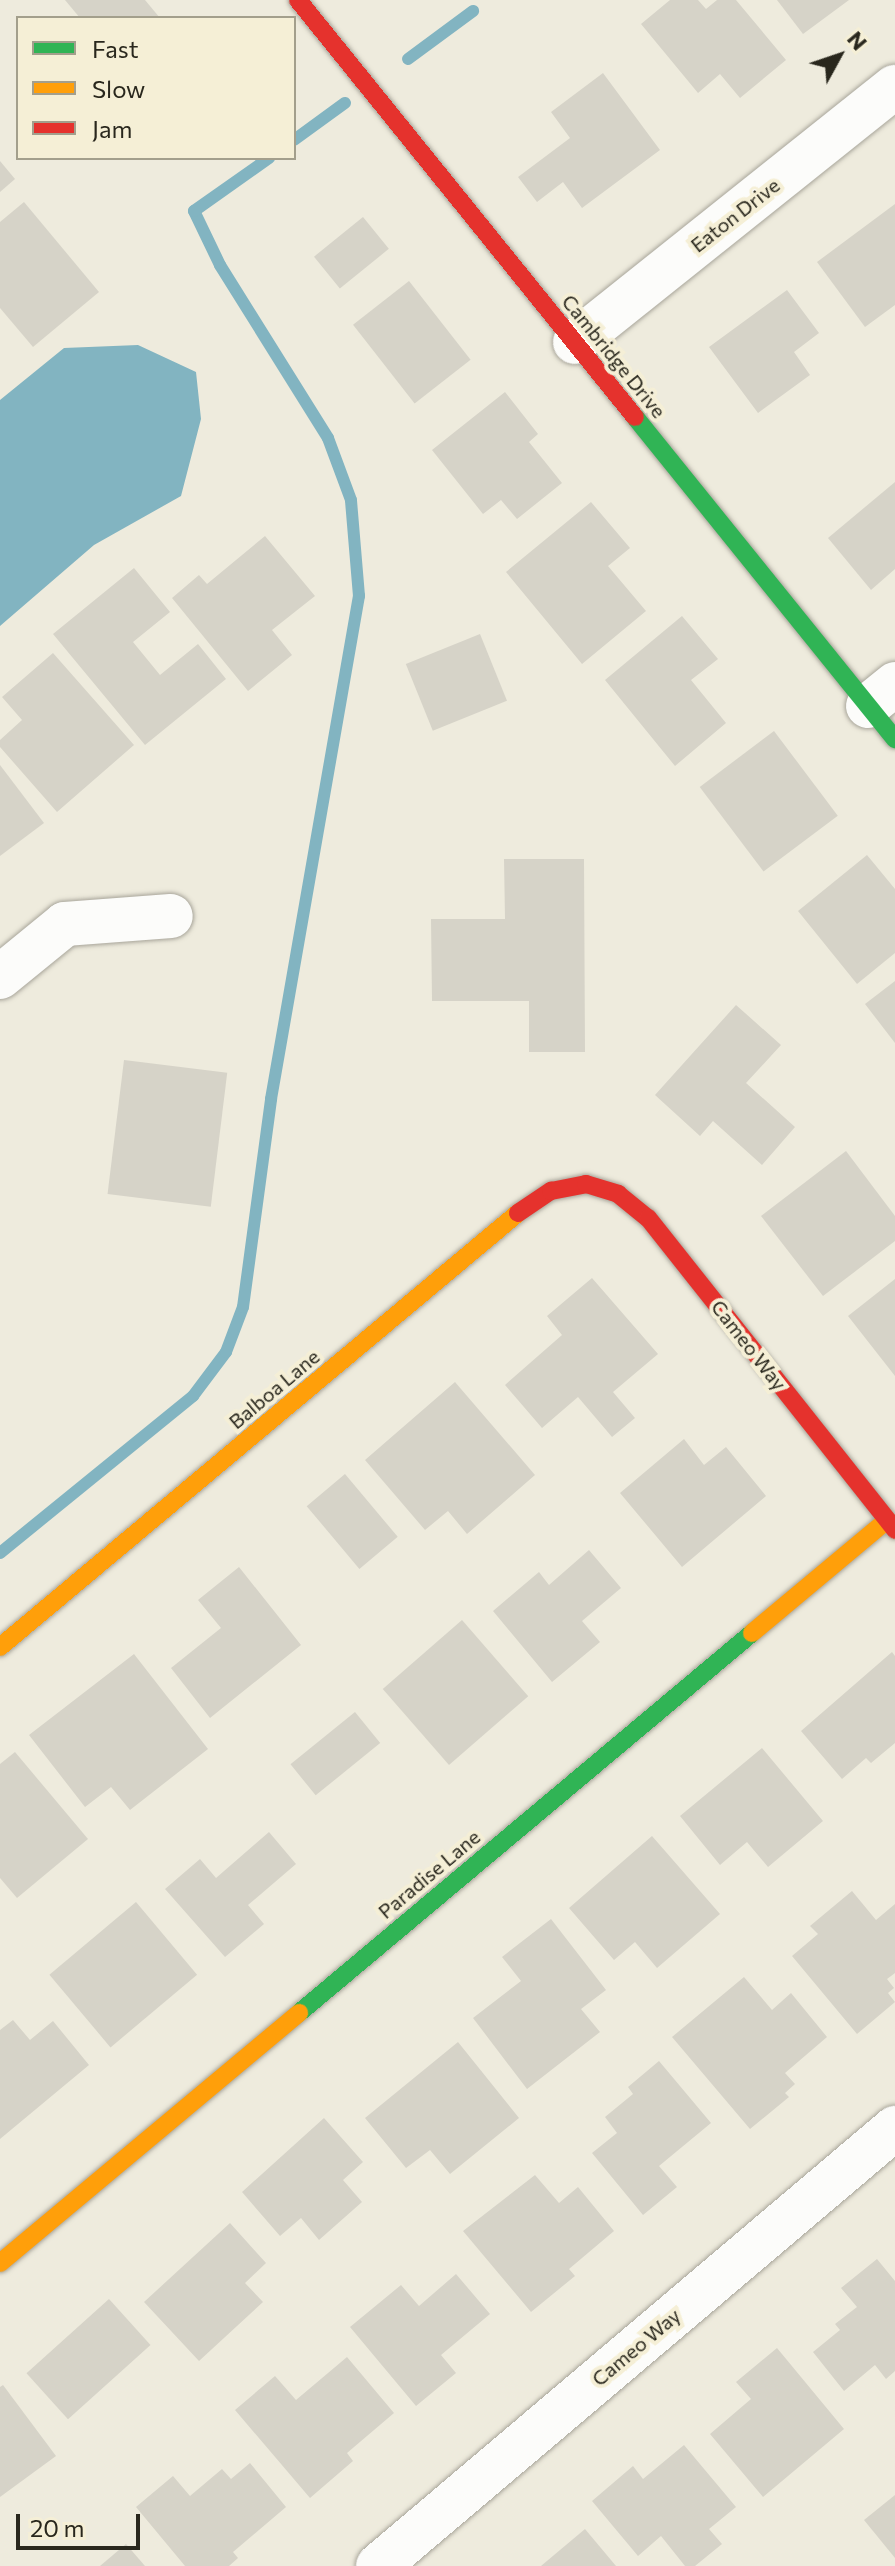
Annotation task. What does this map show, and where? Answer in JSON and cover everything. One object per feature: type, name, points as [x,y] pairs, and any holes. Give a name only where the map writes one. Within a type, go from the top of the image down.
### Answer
[{"type":"street","name":"Cambridge Drive","points":[[298,0],[575,342],[882,695],[895,739]]},
{"type":"street","name":"Eaton Drive","points":[[575,342],[895,87]]},
{"type":"street","points":[[0,977],[65,924],[171,916]]},
{"type":"street","name":"Cameo Way","points":[[586,1184],[618,1194],[648,1218],[891,1525]]},
{"type":"street","name":"Balboa Lane","points":[[0,1647],[524,1208],[551,1191],[586,1184]]},
{"type":"street","name":"Paradise Lane","points":[[0,2263],[891,1525]]},
{"type":"street","name":"Cameo Way","points":[[378,2566],[895,2128]]},
{"type":"water","points":[[138,345],[196,372],[201,419],[181,496],[94,545],[0,626],[0,400],[64,348]]},
{"type":"building","points":[[65,0],[145,0],[158,16],[78,16]]},
{"type":"building","points":[[670,0],[698,0],[706,9],[717,0],[736,0],[786,60],[740,98],[720,74],[698,93],[641,24]]},
{"type":"building","points":[[777,0],[849,0],[803,34]]},
{"type":"building","points":[[603,73],[660,150],[582,208],[563,182],[537,202],[518,177],[570,138],[551,112]]},
{"type":"building","points":[[0,161],[15,179],[0,192]]},
{"type":"building","points":[[24,202],[99,292],[33,347],[0,308],[0,222]]},
{"type":"building","points":[[895,204],[895,305],[865,327],[817,262]]},
{"type":"building","points":[[363,217],[389,249],[340,289],[314,257]]},
{"type":"building","points":[[409,281],[471,360],[415,404],[353,325]]},
{"type":"building","points":[[787,290],[819,333],[794,352],[810,375],[758,413],[709,347]]},
{"type":"building","points":[[505,392],[538,434],[529,442],[562,483],[517,519],[501,500],[483,514],[432,450]]},
{"type":"building","points":[[895,482],[895,569],[871,590],[828,538]]},
{"type":"building","points":[[591,502],[630,548],[608,566],[646,611],[582,664],[506,572]]},
{"type":"building","points":[[265,536],[315,596],[272,630],[292,655],[248,691],[172,598],[199,575],[207,584]]},
{"type":"building","points":[[134,568],[170,612],[133,642],[160,675],[198,644],[226,679],[145,745],[53,634]]},
{"type":"building","points":[[682,616],[718,659],[691,680],[726,723],[675,766],[605,680]]},
{"type":"building","points":[[480,634],[507,701],[433,731],[406,664]]},
{"type":"building","points":[[53,653],[134,745],[57,812],[0,747],[0,740],[22,720],[2,697]]},
{"type":"building","points":[[774,731],[838,816],[764,872],[700,787]]},
{"type":"building","points":[[0,765],[44,823],[0,856]]},
{"type":"building","points":[[867,855],[895,889],[895,953],[857,984],[798,911]]},
{"type":"building","points":[[504,859],[584,859],[585,1052],[529,1052],[529,1001],[432,1001],[431,919],[505,919]]},
{"type":"building","points":[[895,981],[895,1043],[865,1004]]},
{"type":"building","points":[[736,1005],[781,1045],[746,1083],[795,1127],[762,1165],[713,1121],[700,1136],[655,1095]]},
{"type":"building","points":[[124,1060],[227,1073],[211,1207],[108,1194]]},
{"type":"building","points":[[846,1151],[895,1216],[895,1241],[823,1296],[761,1216]]},
{"type":"building","points":[[592,1278],[658,1354],[613,1392],[635,1418],[612,1437],[578,1397],[542,1428],[505,1385],[562,1335],[547,1316]]},
{"type":"building","points":[[895,1279],[895,1376],[848,1316]]},
{"type":"building","points":[[455,1382],[535,1475],[467,1534],[448,1511],[425,1530],[365,1460]]},
{"type":"building","points":[[684,1439],[704,1465],[726,1447],[766,1496],[682,1567],[620,1493]]},
{"type":"building","points":[[345,1474],[398,1537],[359,1569],[307,1506]]},
{"type":"building","points":[[589,1550],[621,1588],[582,1621],[600,1642],[552,1682],[493,1611],[539,1572],[549,1585]]},
{"type":"building","points":[[239,1567],[301,1645],[210,1718],[171,1668],[221,1628],[198,1600]]},
{"type":"building","points":[[462,1620],[528,1696],[449,1765],[383,1689]]},
{"type":"building","points":[[892,1652],[895,1656],[895,1743],[871,1763],[866,1758],[842,1779],[801,1731]]},
{"type":"building","points":[[134,1654],[208,1749],[130,1810],[111,1787],[85,1807],[29,1735]]},
{"type":"building","points":[[355,1712],[380,1743],[316,1795],[290,1764]]},
{"type":"building","points":[[762,1748],[823,1821],[768,1867],[747,1842],[720,1865],[680,1816]]},
{"type":"building","points":[[15,1752],[88,1839],[17,1898],[0,1878],[0,1764]]},
{"type":"building","points":[[269,1832],[296,1864],[248,1905],[264,1924],[225,1957],[165,1889],[200,1859],[216,1878]]},
{"type":"building","points":[[652,1836],[720,1914],[657,1968],[635,1942],[614,1960],[569,1908]]},
{"type":"building","points":[[852,1891],[876,1920],[895,1904],[895,1973],[887,1979],[894,1988],[888,1993],[895,2002],[857,2034],[792,1956],[818,1934],[810,1926]]},
{"type":"building","points":[[136,1902],[197,1975],[111,2047],[49,1975]]},
{"type":"building","points":[[551,1919],[606,1990],[581,2009],[600,2032],[527,2089],[473,2018],[521,1981],[502,1957]]},
{"type":"building","points":[[744,1977],[772,2010],[791,1993],[827,2037],[785,2073],[795,2084],[785,2093],[789,2097],[750,2129],[672,2037]]},
{"type":"building","points":[[13,2020],[30,2040],[53,2021],[89,2065],[0,2139],[0,2030]]},
{"type":"building","points":[[458,2042],[519,2118],[450,2174],[430,2150],[406,2168],[365,2118]]},
{"type":"building","points":[[659,2061],[711,2123],[659,2166],[677,2187],[643,2215],[592,2153],[617,2133],[605,2117],[633,2094],[628,2087]]},
{"type":"building","points":[[324,2118],[363,2162],[343,2180],[362,2202],[319,2240],[301,2218],[280,2236],[242,2192]]},
{"type":"building","points":[[535,2175],[559,2203],[578,2187],[614,2231],[569,2269],[575,2276],[531,2312],[463,2231]]},
{"type":"building","points":[[230,2223],[266,2263],[245,2283],[263,2302],[199,2361],[144,2302]]},
{"type":"building","points":[[877,2259],[895,2281],[895,2371],[886,2379],[875,2365],[844,2391],[813,2352],[840,2330],[835,2324],[857,2307],[841,2288]]},
{"type":"building","points":[[456,2274],[490,2314],[441,2355],[456,2373],[416,2406],[350,2327],[401,2285],[419,2306]]},
{"type":"building","points":[[109,2299],[150,2345],[68,2419],[27,2373]]},
{"type":"building","points":[[777,2348],[844,2429],[763,2497],[710,2434],[751,2399],[736,2382]]},
{"type":"building","points":[[347,2357],[394,2413],[347,2453],[353,2461],[310,2498],[235,2410],[275,2376],[296,2400]]},
{"type":"building","points":[[3,2385],[56,2456],[0,2497],[0,2387]]},
{"type":"building","points":[[684,2445],[736,2507],[709,2529],[722,2544],[695,2566],[685,2566],[661,2536],[638,2556],[592,2501],[633,2466],[643,2479]]},
{"type":"building","points":[[250,2463],[286,2507],[233,2552],[238,2558],[229,2566],[185,2566],[136,2507],[173,2476],[190,2496],[222,2469],[231,2479]]},
{"type":"building","points":[[895,2495],[895,2558],[864,2520]]},
{"type":"building","points":[[585,2529],[616,2566],[541,2566]]},
{"type":"building","points":[[126,2544],[145,2566],[100,2566]]},
{"type":"waterway","points":[[408,59],[473,11]]},
{"type":"waterway","points":[[296,139],[345,103]]},
{"type":"waterway","points":[[0,1553],[193,1396],[226,1352],[243,1307],[271,1099],[359,596],[351,500],[328,438],[220,265],[194,211],[266,160]]},
{"type":"traffic: fast","points":[[635,417],[895,739]]},
{"type":"traffic: fast","points":[[299,2013],[752,1633]]},
{"type":"traffic: slow","points":[[0,1647],[518,1213]]},
{"type":"traffic: slow","points":[[752,1633],[887,1520]]},
{"type":"traffic: slow","points":[[0,2263],[299,2013]]},
{"type":"traffic: jam","points":[[298,0],[635,417]]},
{"type":"traffic: jam","points":[[518,1213],[551,1191],[586,1184],[618,1194],[648,1218],[895,1530]]}]
